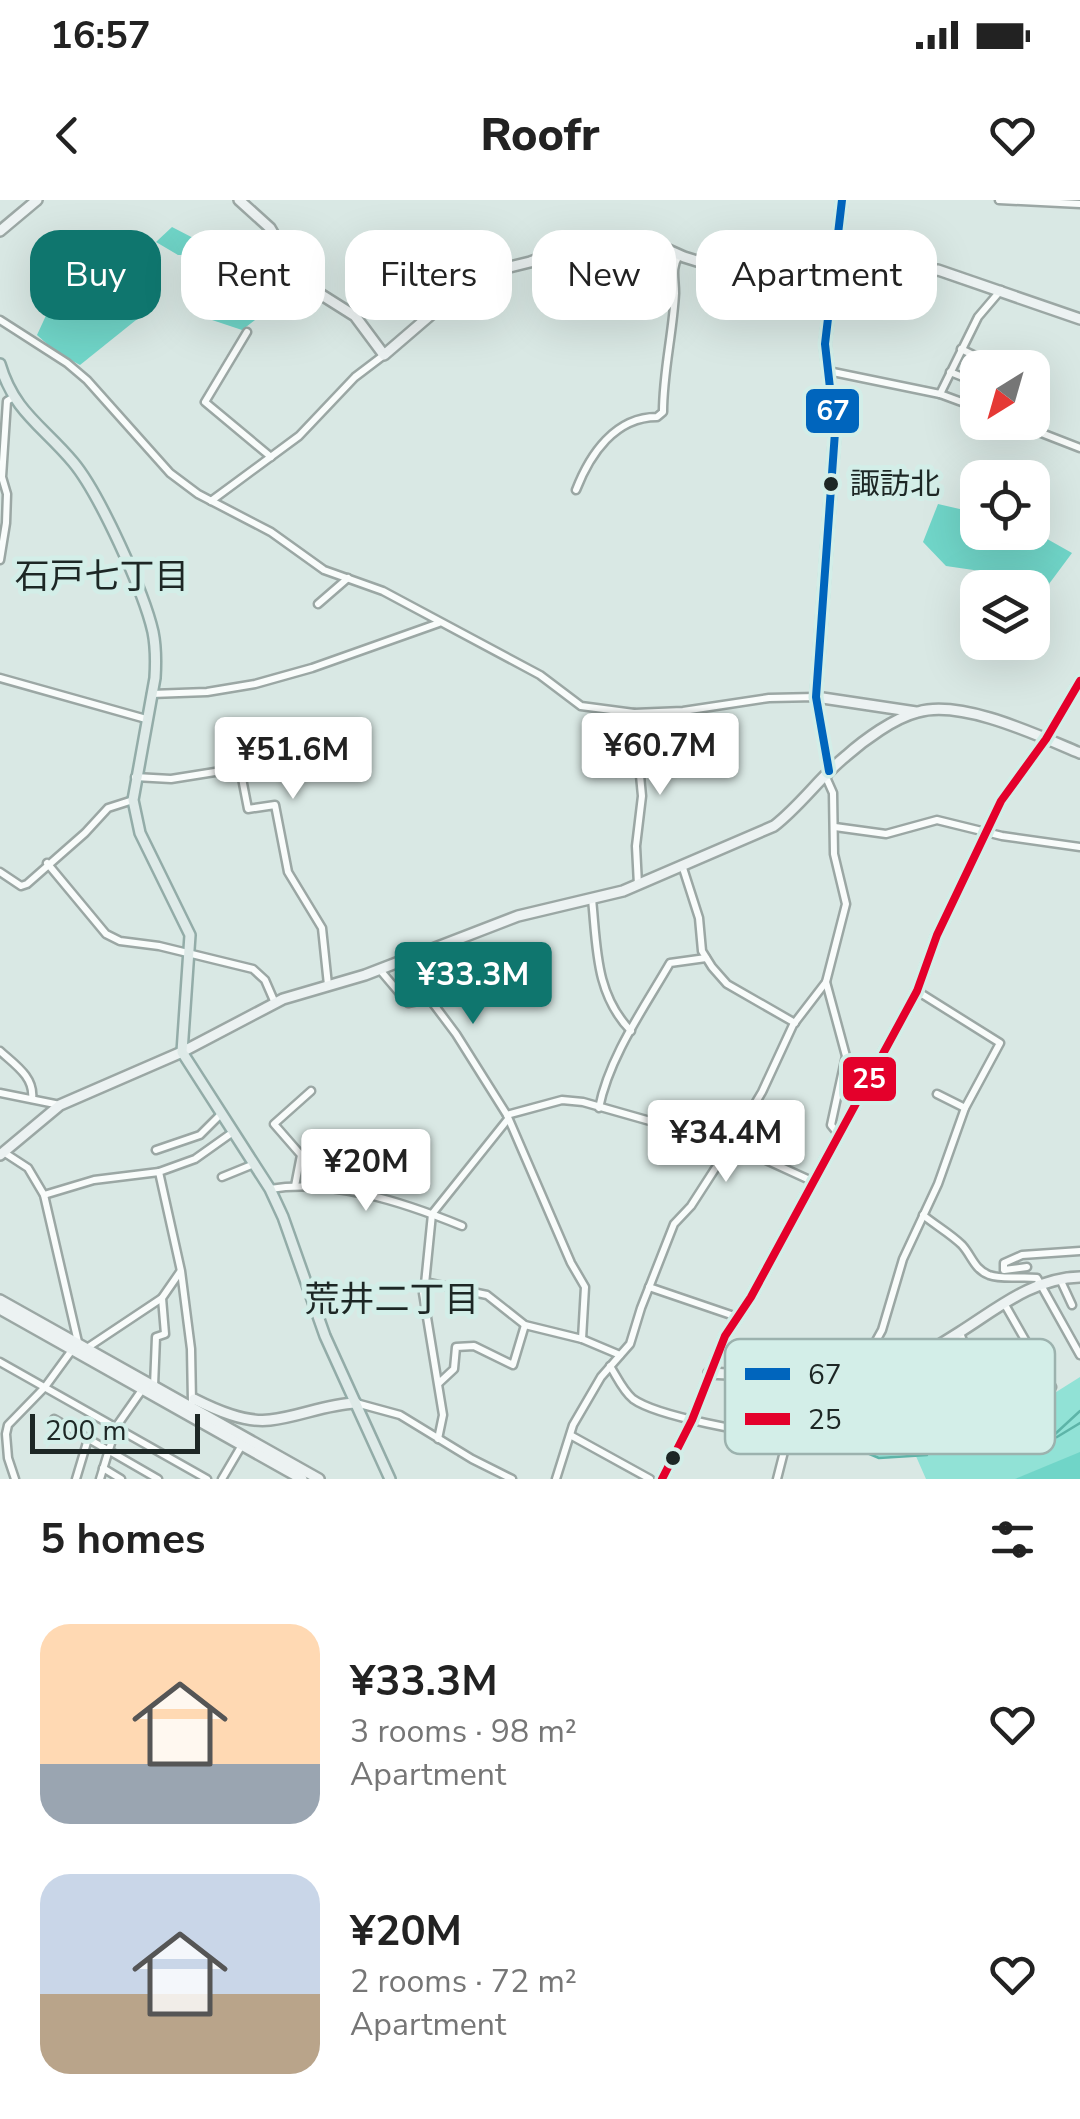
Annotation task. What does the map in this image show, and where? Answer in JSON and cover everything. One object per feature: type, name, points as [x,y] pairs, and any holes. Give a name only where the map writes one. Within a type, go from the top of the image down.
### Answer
[{"type":"main road","points":[[0,364],[6,400],[76,465],[92,491],[126,563],[153,634],[156,661],[132,800],[140,833],[190,935],[182,1052],[270,1188],[325,1336],[390,1479]]},
{"type":"main road","points":[[662,1479],[692,1420],[725,1336],[815,1182],[917,991],[937,935],[1000,801],[1046,739],[1080,681]]},
{"type":"street","points":[[0,230],[37,200]]},
{"type":"street","points":[[239,200],[270,228],[291,264],[317,292],[354,316],[384,355]]},
{"type":"street","points":[[839,230],[842,200]]},
{"type":"street","points":[[999,200],[1080,204]]},
{"type":"street","points":[[211,502],[299,436],[354,378],[468,282],[491,270],[530,262],[576,245],[618,240],[646,240],[696,260]]},
{"type":"street","points":[[576,490],[583,471],[606,440],[627,423],[640,417],[658,417],[662,412],[675,294],[672,267],[679,254]]},
{"type":"street","points":[[937,272],[1001,290],[1080,320]]},
{"type":"street","points":[[940,394],[978,317],[1001,290]]},
{"type":"street","points":[[0,320],[87,380],[170,473],[211,502],[271,532],[324,570],[383,591],[554,682],[581,706],[634,714],[769,698],[816,697],[986,718],[1080,753]]},
{"type":"street","points":[[556,1479],[573,1425],[600,1377],[630,1344],[674,1224],[691,1206],[731,1144],[762,1092],[795,1023],[826,982],[846,904],[834,854],[834,793],[827,773],[816,697],[834,454],[825,344],[828,320]]},
{"type":"street","points":[[247,332],[205,402],[271,457]]},
{"type":"street","points":[[828,371],[960,401]]},
{"type":"street","points":[[950,372],[960,376]]},
{"type":"street","points":[[0,560],[7,494],[1,476],[6,400]]},
{"type":"street","points":[[1050,436],[1080,448]]},
{"type":"street","points":[[318,604],[348,578]]},
{"type":"street","points":[[151,694],[208,692],[255,684],[432,628],[440,622]]},
{"type":"street","points":[[0,678],[146,719]]},
{"type":"street","points":[[79,1349],[44,1195],[28,1168],[3,1154],[60,1105],[182,1052],[275,1003],[379,969],[518,916],[638,885],[774,826],[848,753],[916,712]]},
{"type":"street","points":[[634,714],[642,796],[636,846],[638,885]]},
{"type":"street","points":[[134,777],[171,780],[240,768],[248,808],[275,805],[288,872],[322,928],[328,985]]},
{"type":"street","points":[[0,872],[21,886],[108,808],[132,800]]},
{"type":"street","points":[[834,827],[886,834],[936,820],[1080,847]]},
{"type":"street","points":[[47,863],[106,934],[120,941],[190,953],[259,973],[275,1003]]},
{"type":"street","points":[[682,864],[699,918],[706,958],[727,984],[795,1023]]},
{"type":"street","points":[[592,899],[600,981],[620,1020],[631,1031]]},
{"type":"street","points":[[406,958],[428,999],[456,1034],[507,1117],[585,1287],[582,1339]]},
{"type":"street","points":[[598,1108],[631,1031],[670,963],[706,958]]},
{"type":"street","points":[[379,969],[408,1003],[428,999]]},
{"type":"street","points":[[826,982],[846,1056],[832,1125],[840,1137]]},
{"type":"street","points":[[877,1339],[903,1259],[938,1184],[966,1108],[1000,1044],[917,991]]},
{"type":"street","points":[[0,1051],[26,1076],[33,1088],[32,1098]]},
{"type":"street","points":[[295,1186],[301,1156],[274,1124],[310,1091]]},
{"type":"street","points":[[0,1093],[60,1105]]},
{"type":"street","points":[[937,1094],[966,1108]]},
{"type":"street","points":[[438,1439],[443,1415],[423,1293],[432,1214],[507,1117],[562,1100],[583,1102],[731,1144],[815,1182]]},
{"type":"street","points":[[156,1150],[200,1135],[221,1114]]},
{"type":"street","points":[[44,1195],[94,1180],[159,1172],[195,1159],[233,1132]]},
{"type":"street","points":[[222,1178],[254,1164]]},
{"type":"street","points":[[159,1172],[180,1271],[192,1403],[244,1442],[320,1479]]},
{"type":"street","points":[[270,1188],[295,1186],[363,1194],[462,1226]]},
{"type":"street","points":[[923,1215],[962,1245],[986,1274],[1037,1278],[1080,1355]]},
{"type":"street","points":[[1022,1256],[1025,1267],[1004,1270],[1004,1263],[1022,1256],[1080,1250]]},
{"type":"street","points":[[16,1479],[3,1433],[15,1417],[79,1349],[162,1298],[180,1271]]},
{"type":"street","points":[[948,1339],[1040,1284],[1080,1277]]},
{"type":"street","points":[[1060,1278],[1072,1305]]},
{"type":"street","points":[[425,1285],[488,1295],[525,1325],[582,1339],[620,1355]]},
{"type":"street","points":[[649,1287],[738,1318]]},
{"type":"street","points":[[100,1479],[116,1427],[148,1386],[156,1337],[165,1334],[162,1298]]},
{"type":"street","points":[[0,1300],[79,1349]]},
{"type":"street","points":[[1004,1303],[1025,1339]]},
{"type":"street","points":[[0,1309],[148,1386],[302,1479]]},
{"type":"street","points":[[438,1383],[454,1369],[456,1347],[474,1346],[513,1365],[525,1325]]},
{"type":"street","points":[[960,1332],[963,1339]]},
{"type":"street","points":[[0,1362],[207,1479]]},
{"type":"street","points":[[610,1366],[625,1392],[653,1410],[725,1426]]},
{"type":"street","points":[[709,1373],[725,1374]]},
{"type":"street","points":[[148,1386],[253,1420],[268,1421],[356,1403],[400,1415],[512,1479]]},
{"type":"street","points":[[54,1419],[158,1479]]},
{"type":"street","points":[[222,1479],[253,1420]]},
{"type":"street","points":[[572,1436],[650,1479]]},
{"type":"street","points":[[76,1479],[88,1439]]},
{"type":"street","points":[[777,1479],[783,1454]]},
{"type":"street","points":[[103,1468],[121,1479]]},
{"type":"shaded area","points":[[172,227],[181,232],[181,255],[161,245],[161,237]]},
{"type":"shaded area","points":[[44,320],[136,320],[80,365],[56,352],[37,335]]},
{"type":"shaded area","points":[[212,320],[255,320],[242,330]]},
{"type":"shaded area","points":[[938,504],[960,509],[960,550],[1050,550],[1050,541],[1072,553],[1050,583],[1050,570],[946,566],[923,542]]},
{"type":"shaded area","points":[[1080,1377],[1080,1453],[1016,1479],[926,1479],[915,1454],[1055,1454],[1055,1393]]},
{"type":"shaded area","points":[[1080,1452],[1080,1479],[1015,1479]]},
{"type":"shaded area","points":[[872,1454],[915,1454],[880,1457]]},
{"type":"waterway","points":[[1055,1434],[1080,1411]]},
{"type":"waterway","points":[[1055,1437],[1080,1423]]},
{"type":"waterway","points":[[870,1454],[879,1458],[927,1455]]},
{"type":"transit line","name":"67","points":[[829,771],[816,697],[835,432],[825,344],[842,200]]},
{"type":"transit line","name":"25","points":[[662,1479],[692,1420],[725,1336],[751,1297],[917,991],[937,935],[1001,801],[1046,739],[1080,681]]},
{"type":"place","name":"諏訪北","points":[[831,484]]},
{"type":"district","name":"石戸七丁目","points":[[102,576]]},
{"type":"district","name":"荒井二丁目","points":[[392,1299]]}]
